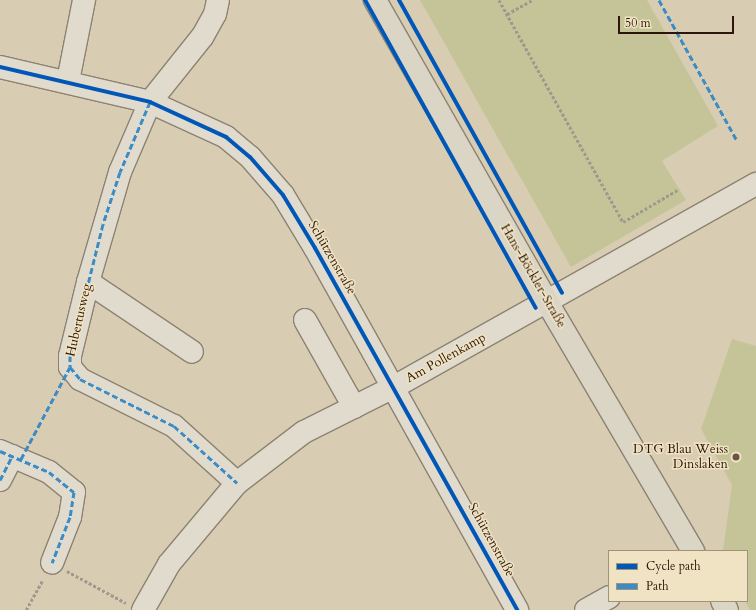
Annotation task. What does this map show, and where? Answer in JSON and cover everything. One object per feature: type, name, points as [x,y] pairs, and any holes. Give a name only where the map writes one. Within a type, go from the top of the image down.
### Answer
[{"type":"main road","name":"Hans-Böckler-Straße","points":[[375,0],[547,302],[692,550]]},
{"type":"street","points":[[68,81],[84,0]]},
{"type":"street","points":[[150,102],[202,37],[214,14],[218,0]]},
{"type":"street","name":"Schützenstraße","points":[[0,67],[68,81],[150,102],[226,137],[250,157],[283,194],[394,387],[517,610]]},
{"type":"street","name":"Hubertusweg","points":[[150,102],[120,172],[88,282],[70,356],[70,367],[80,379],[174,426],[237,483]]},
{"type":"street","name":"Am Pollenkamp","points":[[137,608],[170,564],[237,483],[304,432],[394,387],[756,184]]},
{"type":"street","points":[[88,282],[192,352]]},
{"type":"street","points":[[305,320],[354,407]]},
{"type":"street","points":[[0,480],[6,454],[49,472],[74,492],[70,517],[52,563]]},
{"type":"street","points":[[586,610],[608,598]]},
{"type":"path","points":[[500,0],[623,222],[679,189]]},
{"type":"path","points":[[507,14],[532,0]]},
{"type":"path","points":[[26,610],[52,563],[137,608]]},
{"type":"green space","points":[[420,0],[647,0],[718,126],[662,161],[686,200],[571,267]]},
{"type":"green space","name":"DTG Blau Weiss Dinslaken","points":[[732,339],[756,346],[756,610],[750,610],[746,602],[748,602],[748,550],[723,550],[732,485],[701,429]]},
{"type":"marked path","points":[[659,0],[737,141]]},
{"type":"marked path","points":[[150,102],[120,172],[103,224],[70,356],[70,367],[80,379],[174,426],[237,483]]},
{"type":"marked path","points":[[21,459],[70,367]]},
{"type":"marked path","points":[[0,451],[49,472],[74,492],[70,517],[52,563]]},
{"type":"marked path","points":[[0,480],[12,456]]},
{"type":"cycle path","points":[[365,0],[536,308]]},
{"type":"cycle path","points":[[399,0],[562,293]]},
{"type":"cycle path","points":[[0,67],[150,102],[226,137],[250,157],[283,195],[315,248],[517,610]]},
{"type":"place","name":"DTG Blau Weiss Dinslaken","points":[[736,457]]}]
